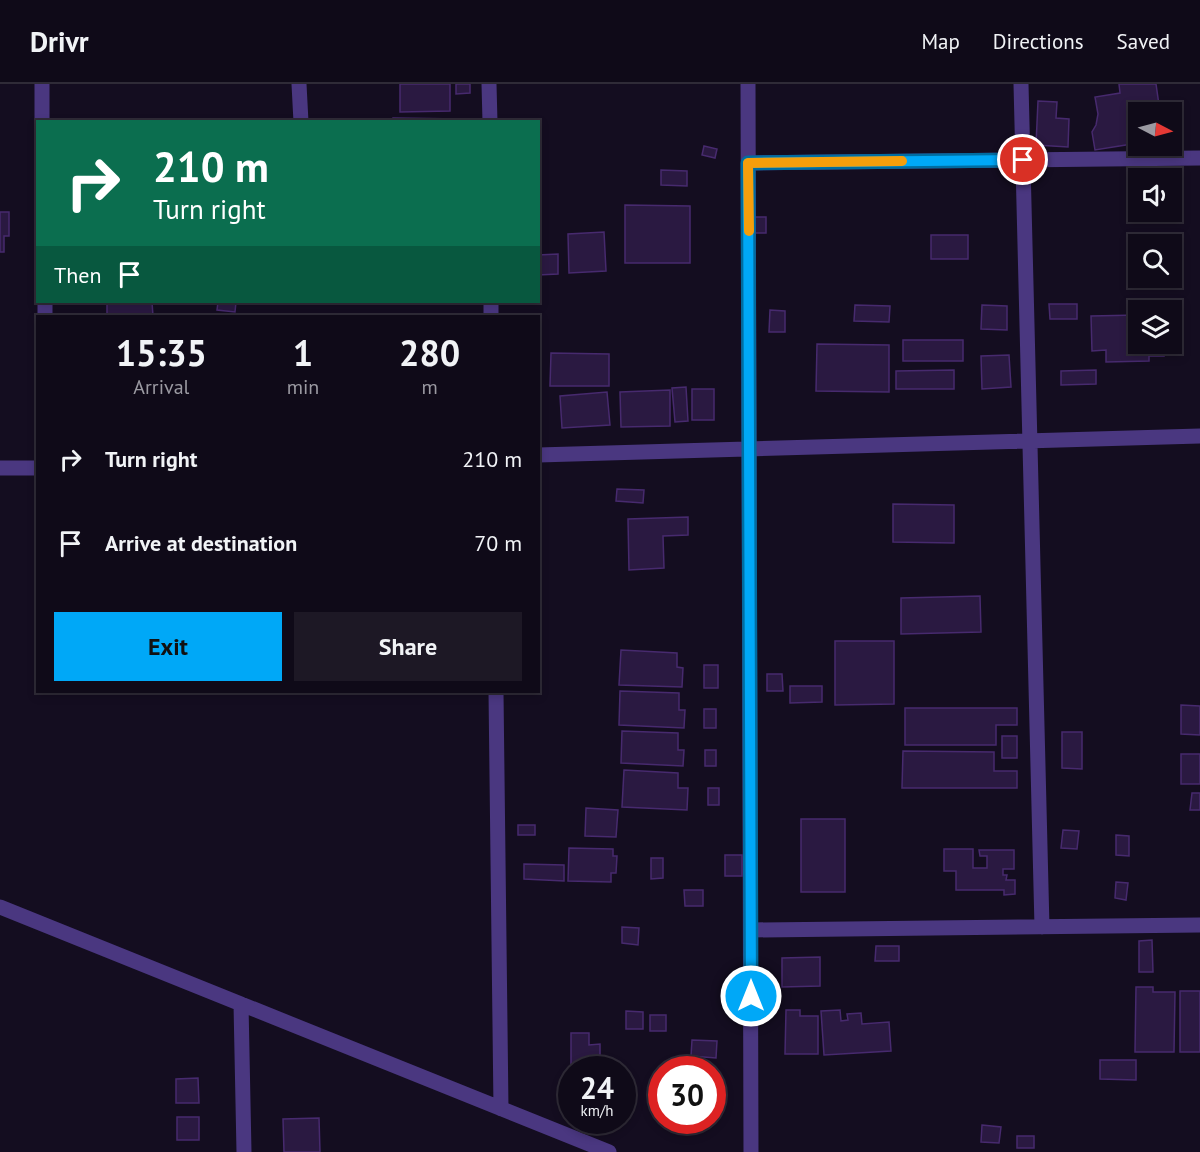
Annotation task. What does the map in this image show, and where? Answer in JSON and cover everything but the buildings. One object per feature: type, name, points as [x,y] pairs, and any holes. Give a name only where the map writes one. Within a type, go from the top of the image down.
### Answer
[{"type":"street","points":[[42,84],[42,120]]},
{"type":"street","points":[[299,84],[301,120]]},
{"type":"street","points":[[489,84],[490,120]]},
{"type":"street","points":[[748,84],[751,1152]]},
{"type":"street","points":[[1021,84],[1042,927]]},
{"type":"street","points":[[748,163],[1200,158]]},
{"type":"street","points":[[540,454],[1200,436]]},
{"type":"street","points":[[0,468],[36,468]]},
{"type":"street","points":[[496,693],[501,1109]]},
{"type":"street","points":[[0,907],[609,1152]]},
{"type":"street","points":[[751,930],[1200,925]]},
{"type":"street","points":[[240,1004],[244,1152]]},
{"type":"slow traffic","points":[[749,231],[748,163],[902,161]]},
{"type":"route","points":[[751,996],[748,163],[1023,160]]}]
